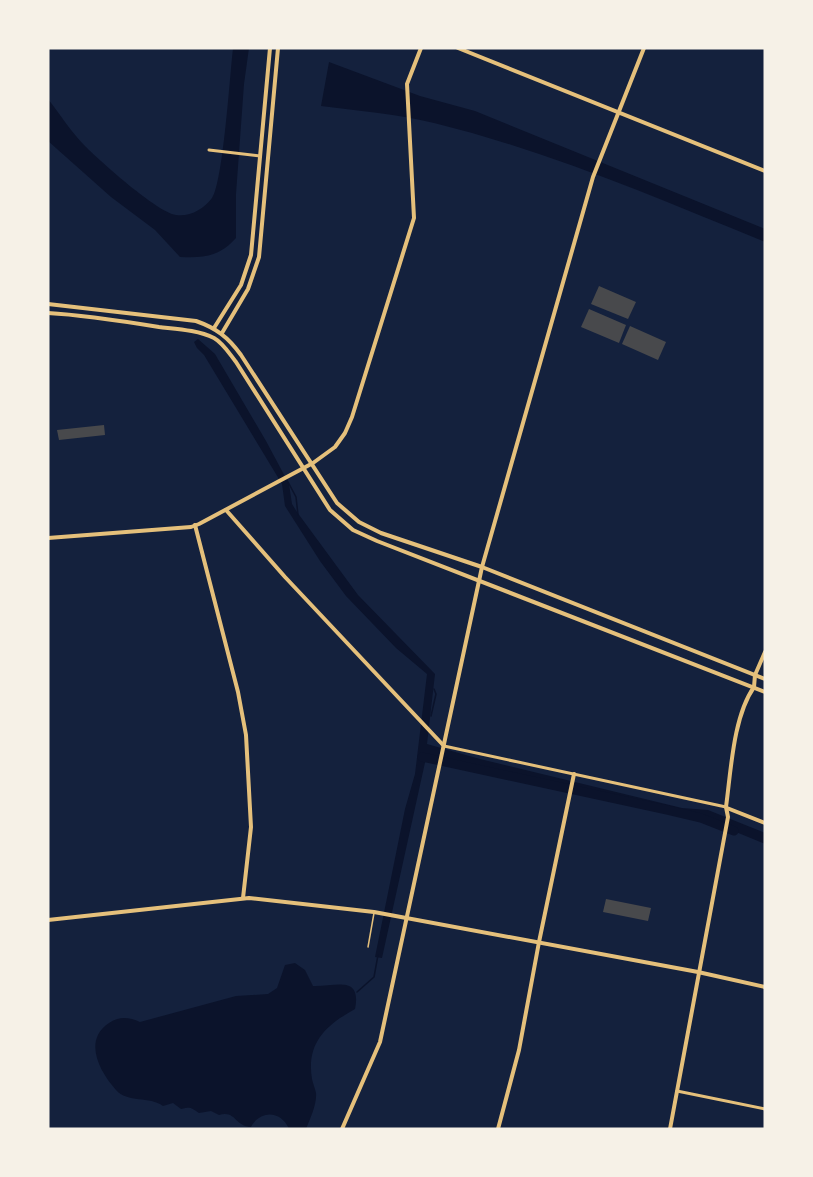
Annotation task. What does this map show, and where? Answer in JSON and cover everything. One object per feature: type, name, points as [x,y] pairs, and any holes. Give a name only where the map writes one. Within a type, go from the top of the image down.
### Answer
[{"type":"street","points":[[214,328],[241,285],[251,255],[270,48]]},
{"type":"street","points":[[222,333],[248,289],[259,257],[278,48]]},
{"type":"street","points":[[48,538],[195,525],[293,475],[335,447],[345,433],[414,218],[407,84],[421,48]]},
{"type":"street","points":[[458,48],[765,171]]},
{"type":"street","points":[[342,1129],[380,1042],[482,567],[594,175],[644,48]]},
{"type":"street","points":[[209,150],[261,156]]},
{"type":"street","points":[[48,304],[165,316],[196,321],[214,328],[222,333],[241,355],[337,503],[359,522],[381,532],[482,567],[765,679]]},
{"type":"street","points":[[48,313],[170,328],[214,338],[227,349],[330,510],[353,530],[377,542],[765,692]]},
{"type":"street","points":[[226,510],[444,747],[726,807],[765,823]]},
{"type":"street","points":[[195,525],[238,692],[246,735],[250,827],[243,898]]},
{"type":"street","points":[[754,687],[754,675],[765,652]]},
{"type":"street","points":[[670,1129],[728,817],[726,807],[736,741],[745,700],[754,687],[765,679]]},
{"type":"street","points":[[498,1129],[519,1050],[538,942],[574,774]]},
{"type":"street","points":[[48,921],[243,898],[374,912],[698,972],[765,987]]},
{"type":"street","points":[[677,1091],[765,1109]]},
{"type":"lane","points":[[368,947],[374,912]]},
{"type":"water","points":[[233,48],[249,48],[236,194],[236,238],[217,253],[180,257],[155,230],[111,197],[48,141],[48,99],[80,141],[129,185],[167,212],[176,215],[191,213],[201,209],[209,202],[216,188],[223,151]]},
{"type":"water","points":[[329,62],[420,96],[475,111],[765,229],[765,242],[602,176],[477,134],[420,120],[321,106]]},
{"type":"water","points":[[198,339],[215,354],[266,441],[289,484],[292,504],[297,512],[358,595],[435,674],[427,744],[682,808],[708,810],[765,833],[765,844],[692,814],[428,757],[382,958],[375,957],[405,809],[415,774],[427,674],[396,648],[346,596],[320,561],[285,506],[282,484],[204,355],[197,348],[194,342]]},
{"type":"water","points":[[295,963],[305,970],[313,986],[344,985],[354,991],[356,998],[355,1009],[327,1029],[315,1045],[311,1066],[316,1097],[306,1129],[289,1129],[281,1118],[270,1114],[260,1117],[251,1127],[225,1114],[219,1115],[211,1111],[199,1113],[190,1108],[181,1109],[173,1103],[163,1106],[152,1101],[126,1097],[116,1090],[99,1065],[95,1047],[97,1038],[101,1030],[109,1023],[124,1018],[140,1022],[236,996],[268,994],[277,988],[285,965]]},
{"type":"building","points":[[599,286],[636,302],[628,319],[591,304]]},
{"type":"building","points":[[589,309],[626,325],[619,343],[581,327]]},
{"type":"building","points":[[630,326],[666,342],[658,360],[622,344]]},
{"type":"building","points":[[104,425],[105,435],[59,440],[57,430]]},
{"type":"building","points":[[606,899],[651,908],[648,921],[603,912]]},
{"type":"waterway","points":[[287,480],[296,497],[298,515]]},
{"type":"waterway","points":[[431,716],[436,694],[434,689]]},
{"type":"waterway","points":[[422,757],[701,818],[734,831]]},
{"type":"waterway","points":[[357,992],[374,977],[378,955]]}]
